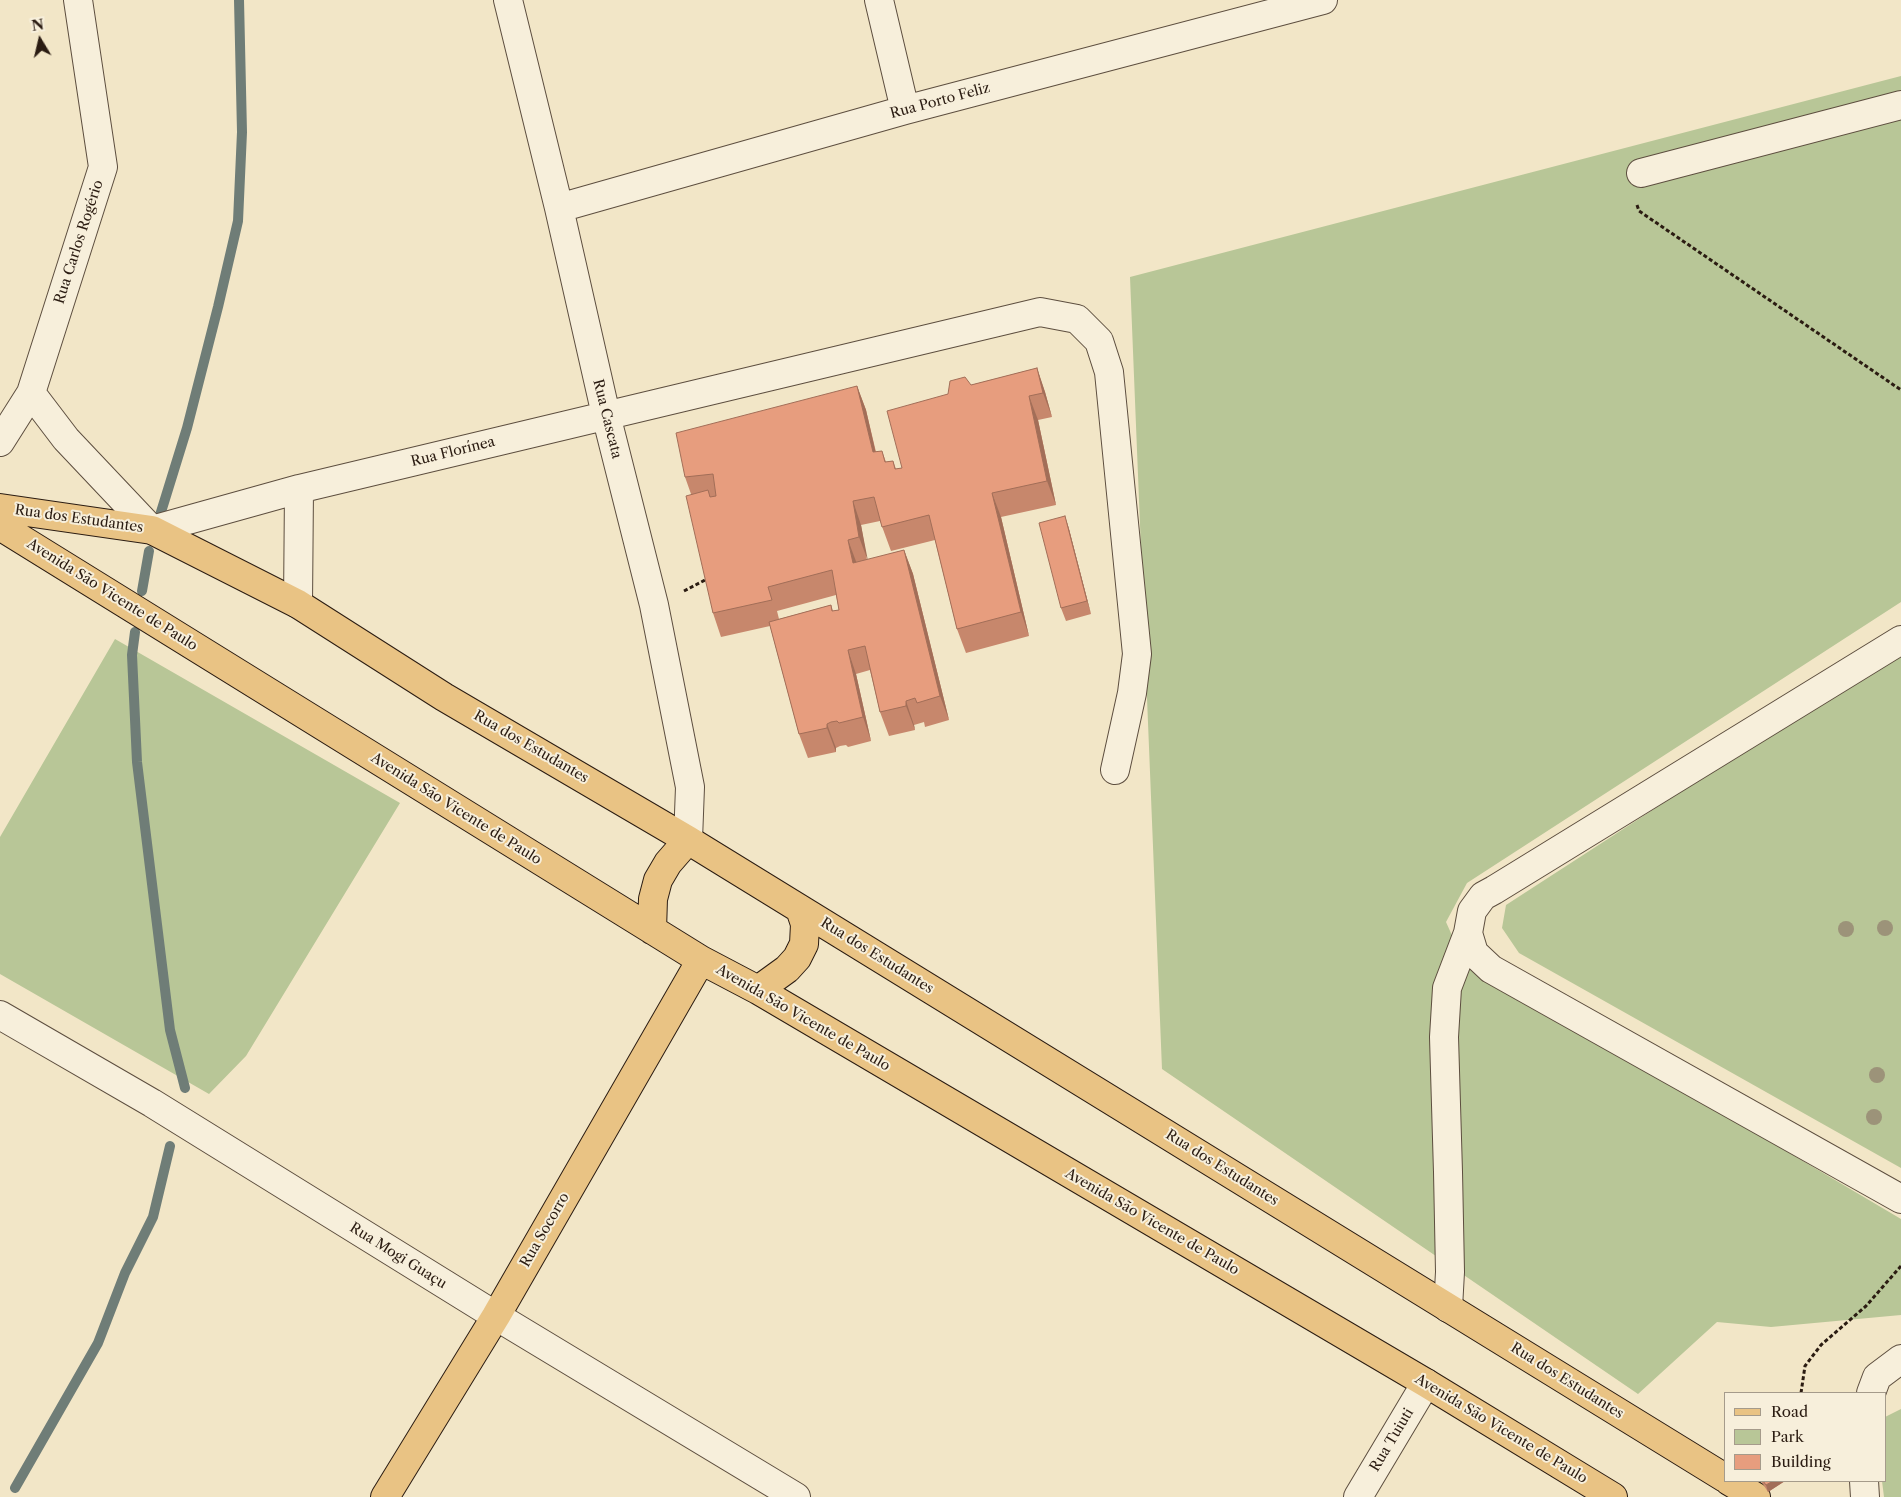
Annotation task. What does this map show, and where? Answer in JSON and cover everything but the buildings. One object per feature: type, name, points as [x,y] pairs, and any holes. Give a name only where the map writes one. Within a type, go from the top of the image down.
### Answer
[{"type":"main road","name":"Rua dos Estudantes","points":[[0,508],[152,530],[298,604],[444,696],[688,840],[1724,1477]]},
{"type":"main road","name":"Avenida São Vicente de Paulo","points":[[0,526],[701,960],[758,990],[1426,1383],[1614,1497]]},
{"type":"main road","points":[[652,930],[653,899],[658,880],[668,863],[688,840]]},
{"type":"main road","points":[[758,990],[787,969],[797,958],[804,944],[805,924],[800,909]]},
{"type":"main road","name":"Rua Socorro","points":[[385,1497],[496,1316],[701,960]]},
{"type":"main road","points":[[1732,1482],[1756,1497]]},
{"type":"street","name":"Rua Carlos Rogério","points":[[0,442],[31,393],[103,167],[78,0]]},
{"type":"street","name":"Rua Cascata","points":[[508,0],[606,416],[654,605],[690,787],[688,840]]},
{"type":"street","points":[[879,0],[905,110]]},
{"type":"street","name":"Rua Porto Feliz","points":[[558,208],[1259,8],[1324,0]]},
{"type":"street","points":[[1640,173],[1901,104]]},
{"type":"street","name":"Rua Florínea","points":[[152,530],[299,489],[1040,312],[1077,319],[1099,341],[1109,372],[1137,654],[1132,693],[1116,770]]},
{"type":"street","points":[[31,393],[66,439],[152,530]]},
{"type":"street","points":[[298,604],[299,489]]},
{"type":"street","points":[[1448,1308],[1450,1272],[1445,1028],[1447,988],[1468,933],[1472,911],[1483,896],[1901,640]]},
{"type":"street","points":[[1468,933],[1474,953],[1491,969],[1901,1199]]},
{"type":"street","name":"Rua Mogi Guaçu","points":[[0,1015],[152,1103],[496,1316],[796,1497]]},
{"type":"street","points":[[1871,1392],[1877,1377],[1901,1359]]},
{"type":"street","name":"Rua Tuiuti","points":[[1358,1497],[1426,1383]]},
{"type":"street","points":[[1864,1482],[1865,1497]]},
{"type":"path","points":[[1640,173],[1634,193],[1639,211],[1901,390]]},
{"type":"path","points":[[1802,1392],[1805,1366],[1821,1344],[1866,1306],[1901,1266]]},
{"type":"green space","points":[[1901,76],[1901,602],[1467,883],[1446,922],[1463,960],[1901,1219],[1901,1315],[1771,1327],[1717,1322],[1638,1394],[1162,1069],[1130,277]]},
{"type":"green space","points":[[115,639],[400,803],[246,1056],[209,1094],[0,974],[0,837]]},
{"type":"green space","points":[[1901,649],[1901,1168],[1519,953],[1502,928],[1506,905]]},
{"type":"green space","points":[[1901,1409],[1901,1497],[1884,1497],[1882,1482],[1886,1482],[1886,1416]]},
{"type":"waterway","points":[[161,512],[187,428],[238,221],[242,132],[239,0]]},
{"type":"waterway","points":[[142,591],[149,551]]},
{"type":"waterway","points":[[135,632],[132,655],[137,762],[170,1030],[185,1088]]},
{"type":"waterway","points":[[15,1488],[98,1343],[125,1273],[153,1217],[170,1146]]}]
